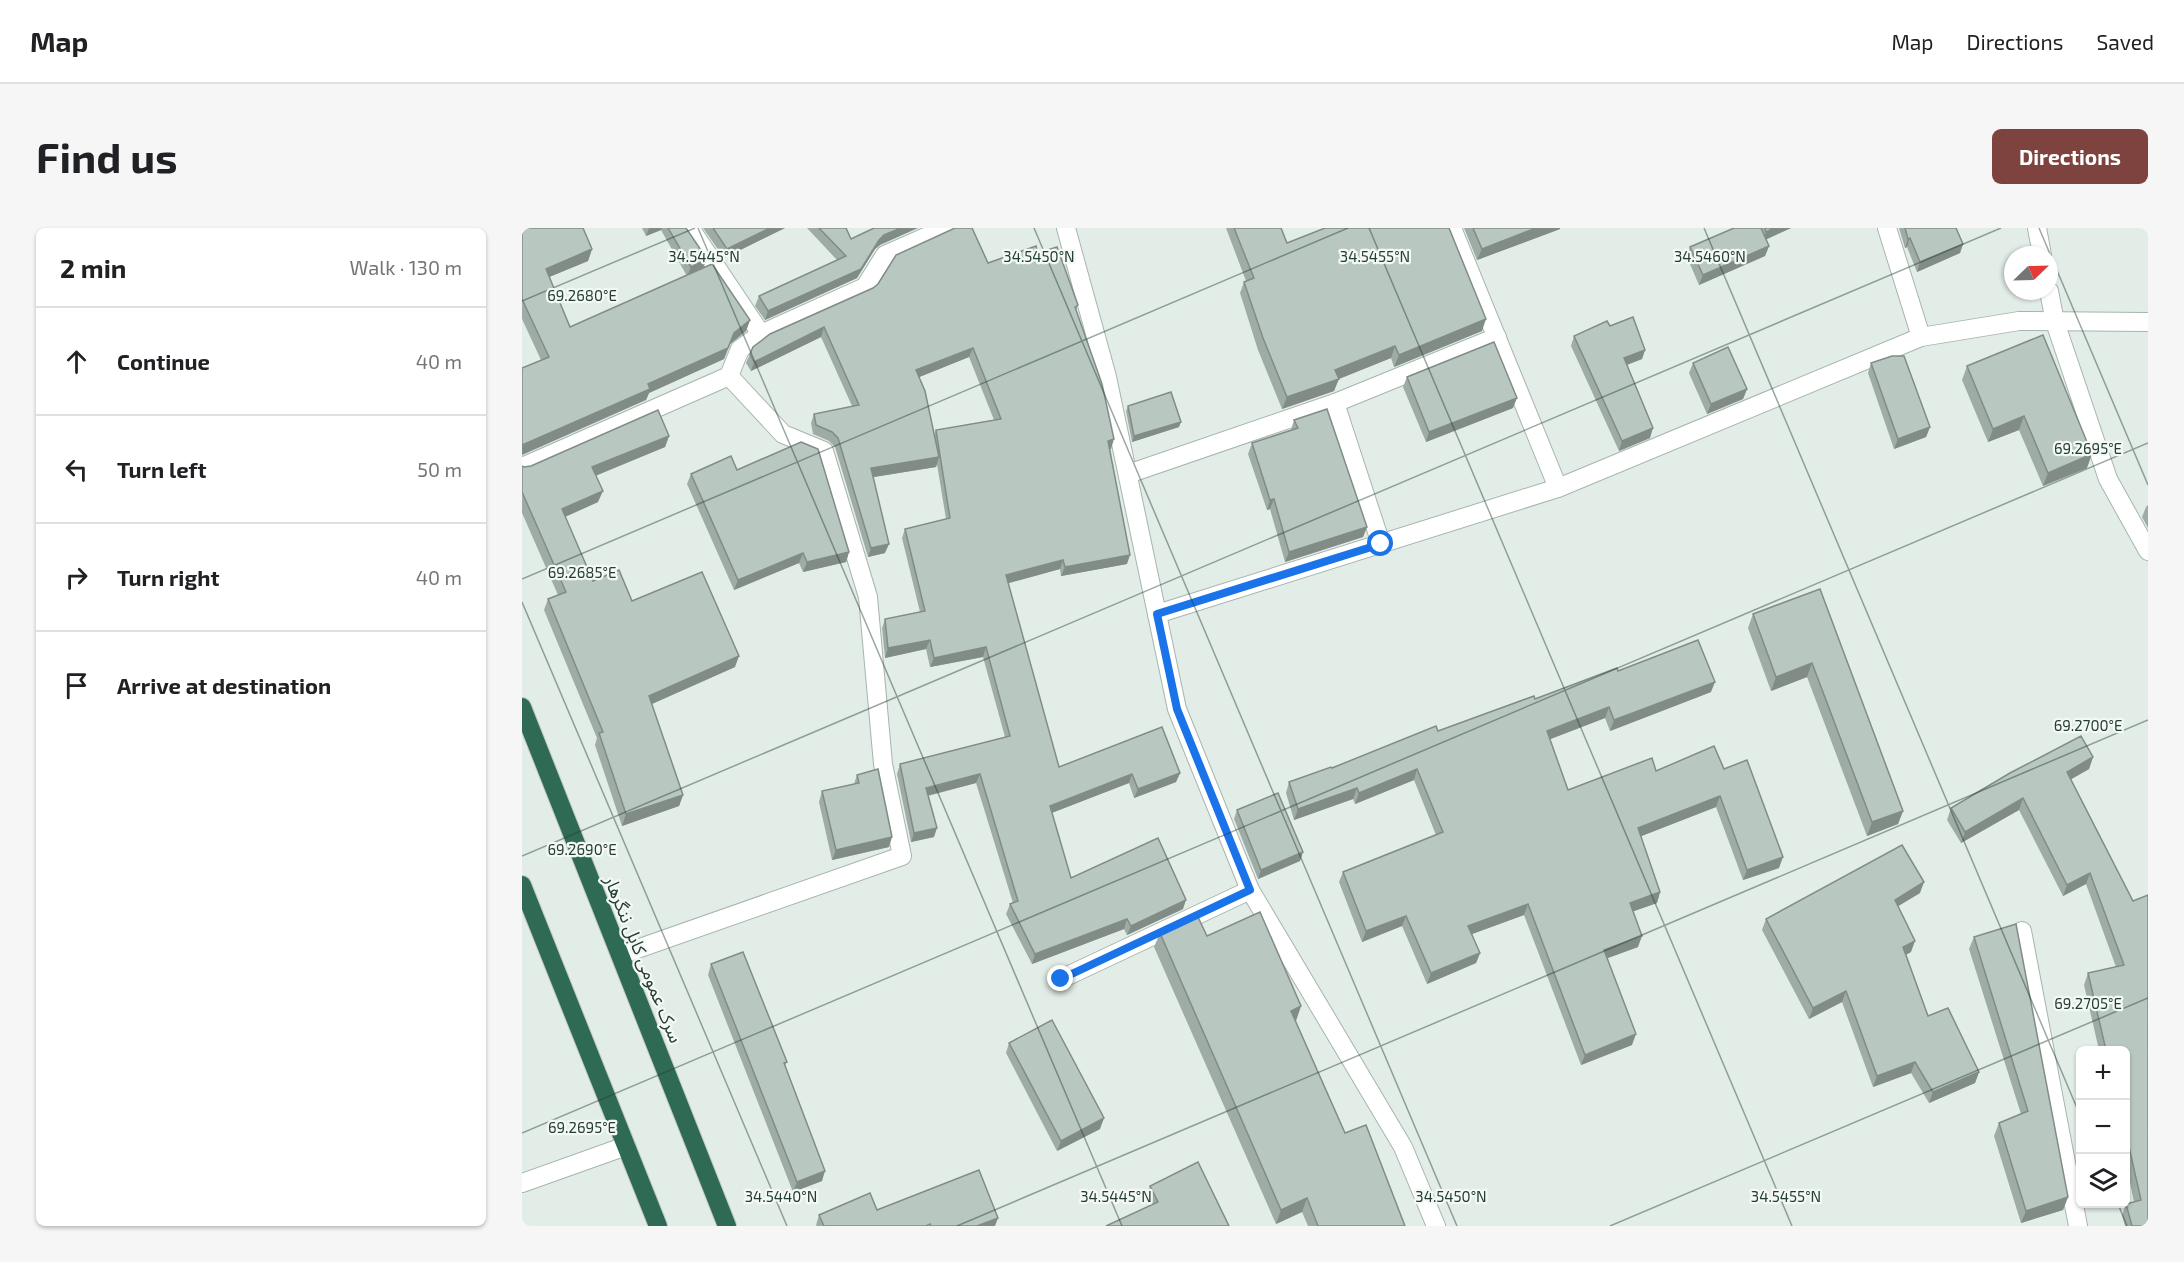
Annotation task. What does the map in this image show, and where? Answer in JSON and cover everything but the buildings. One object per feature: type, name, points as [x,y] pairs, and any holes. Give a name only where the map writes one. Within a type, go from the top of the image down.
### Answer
[{"type":"highway","name":"سرک عمومی کابل ننگرهار","points":[[522,707],[727,1226]]},
{"type":"highway","points":[[522,885],[658,1226]]},
{"type":"street","points":[[690,228],[761,334]]},
{"type":"street","points":[[522,467],[729,376],[740,349],[761,334],[865,287],[885,255],[946,228]]},
{"type":"street","points":[[1066,228],[1107,377],[1177,709],[1250,890],[1403,1147],[1436,1226]]},
{"type":"street","points":[[1452,228],[1558,488]]},
{"type":"street","points":[[1887,228],[1921,338]]},
{"type":"street","points":[[2037,228],[2040,246]]},
{"type":"street","points":[[2051,300],[2055,322],[2108,479],[2148,551]]},
{"type":"street","points":[[1157,614],[1558,488],[1921,338],[2019,321],[2148,322]]},
{"type":"street","points":[[1128,474],[1335,403],[1497,337]]},
{"type":"street","points":[[620,955],[902,856],[883,764],[868,597],[824,451],[783,434],[729,376]]},
{"type":"street","points":[[1335,403],[1381,544]]},
{"type":"street","points":[[1061,979],[1250,890]]},
{"type":"street","points":[[2022,931],[2078,1226]]},
{"type":"street","points":[[522,1183],[626,1146]]},
{"type":"route","points":[[1061,979],[1250,890],[1177,709],[1157,614],[1381,544]]}]
